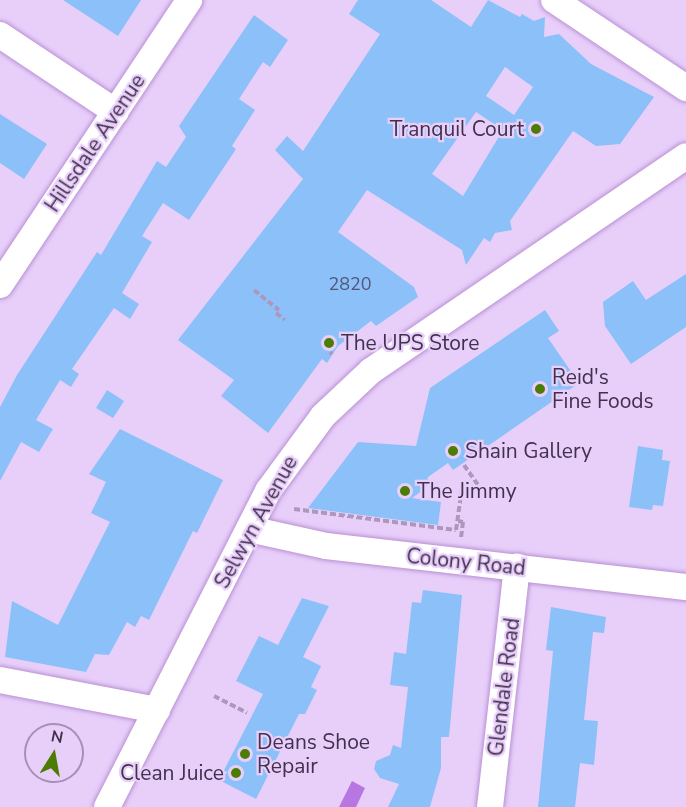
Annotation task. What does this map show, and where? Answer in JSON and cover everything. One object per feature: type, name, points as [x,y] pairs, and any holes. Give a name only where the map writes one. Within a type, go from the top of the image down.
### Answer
[{"type":"street","name":"Hillsdale Avenue","points":[[0,285],[189,0]]},
{"type":"street","points":[[554,0],[686,88]]},
{"type":"street","points":[[0,35],[116,112]]},
{"type":"street","name":"Selwyn Avenue","points":[[107,807],[249,529],[296,449],[358,381],[686,156]]},
{"type":"street","name":"Colony Road","points":[[249,529],[285,540],[686,587]]},
{"type":"street","name":"Glendale Road","points":[[490,807],[517,567]]},
{"type":"street","points":[[0,681],[157,710]]},
{"type":"path","points":[[254,290],[285,320]]},
{"type":"path","points":[[464,465],[480,488]]},
{"type":"path","points":[[294,509],[456,530],[462,488]]},
{"type":"path","points":[[457,521],[463,522],[462,532]]},
{"type":"path","points":[[214,696],[247,713]]},
{"type":"shaded area","points":[[352,781],[365,788],[356,807],[339,807]]},
{"type":"building","points":[[63,0],[141,0],[118,36]]},
{"type":"building","points":[[358,0],[431,0],[471,27],[488,0],[520,17],[522,14],[534,21],[545,17],[544,37],[559,34],[591,64],[654,97],[620,144],[596,146],[573,131],[510,221],[512,230],[495,233],[490,242],[484,238],[466,265],[462,250],[367,190],[338,232],[414,287],[418,297],[376,326],[371,321],[338,346],[327,363],[322,359],[268,433],[221,396],[234,380],[178,340],[303,179],[275,150],[287,136],[303,151],[380,34],[349,14]],"holes":[[[505,67],[533,87],[514,115],[486,96]],[[476,112],[503,130],[463,196],[432,174]]]},
{"type":"building","points":[[254,15],[288,40],[270,67],[263,62],[239,99],[255,110],[232,146],[236,149],[189,220],[163,203],[142,236],[152,242],[122,293],[139,304],[130,319],[114,308],[72,369],[79,374],[71,387],[60,380],[36,420],[53,429],[39,452],[21,442],[0,481],[0,407],[17,375],[97,252],[101,255],[157,161],[166,167],[186,137],[179,126]]},
{"type":"building","points":[[0,114],[47,144],[24,179],[0,163]]},
{"type":"building","points":[[686,274],[686,327],[631,364],[605,326],[603,302],[633,281],[646,300]]},
{"type":"building","points":[[545,310],[559,331],[548,338],[579,383],[453,470],[448,463],[428,477],[426,488],[412,498],[441,502],[438,525],[308,508],[358,442],[416,446],[430,388]]},
{"type":"building","points":[[107,390],[124,401],[113,418],[96,408]]},
{"type":"building","points":[[120,429],[223,480],[197,533],[193,531],[149,620],[141,616],[135,627],[127,622],[109,655],[95,654],[86,672],[5,657],[12,601],[58,625],[110,522],[91,513],[106,482],[89,474]]},
{"type":"building","points":[[638,446],[663,450],[662,460],[670,461],[663,506],[653,505],[652,510],[629,507]]},
{"type":"building","points":[[423,590],[462,595],[449,737],[441,737],[441,768],[430,807],[388,807],[399,784],[380,778],[374,769],[376,761],[390,755],[393,745],[401,748],[408,687],[390,685],[394,652],[406,654],[412,602],[421,603]]},
{"type":"building","points":[[302,598],[329,606],[303,657],[321,666],[311,687],[317,690],[305,714],[299,714],[256,799],[219,780],[263,694],[236,681],[259,636],[278,645]]},
{"type":"building","points":[[551,607],[606,617],[604,633],[593,632],[584,720],[598,721],[594,765],[580,763],[575,807],[538,807],[553,651],[546,650]]},
{"type":"place","name":"Tranquil Court","points":[[536,129]]},
{"type":"place","name":"The UPS Store","points":[[329,343]]},
{"type":"place","name":"Reid's Fine Foods","points":[[540,389]]},
{"type":"place","name":"Shain Gallery","points":[[453,451]]},
{"type":"place","name":"The Jimmy","points":[[405,491]]},
{"type":"place","name":"Deans Shoe Repair","points":[[245,754]]},
{"type":"place","name":"Clean Juice","points":[[236,773]]}]
